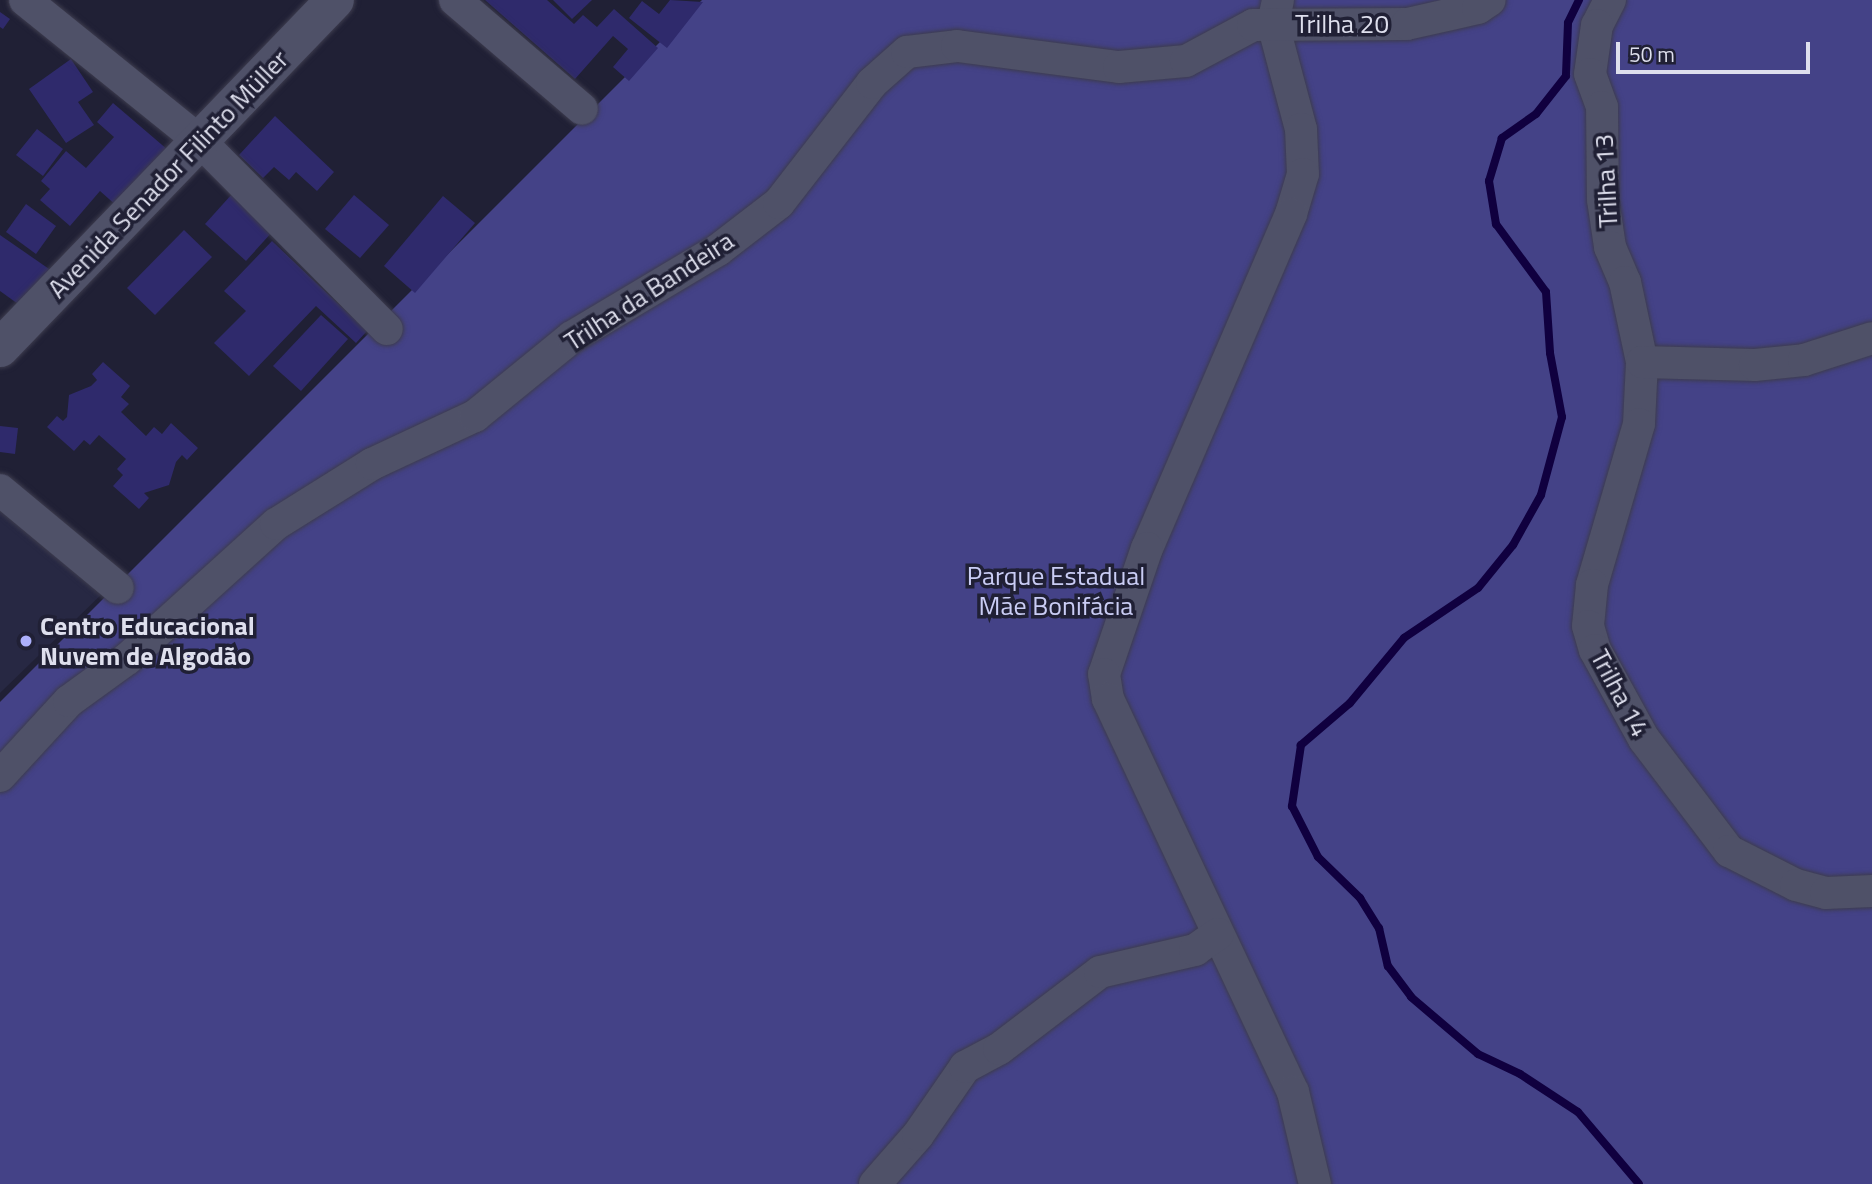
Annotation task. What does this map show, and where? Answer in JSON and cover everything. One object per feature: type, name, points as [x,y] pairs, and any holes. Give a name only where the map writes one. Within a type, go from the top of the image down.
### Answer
[{"type":"street","points":[[25,0],[200,141],[387,329]]},
{"type":"street","name":"Avenida Senador Filinto Müller","points":[[0,348],[335,0]]},
{"type":"street","points":[[455,0],[582,109]]},
{"type":"street","name":"Trilha 20","points":[[1275,12],[1408,24],[1478,8],[1490,0]]},
{"type":"street","name":"Trilha 13","points":[[1610,0],[1597,25],[1590,74],[1602,107],[1603,200],[1610,247],[1625,282],[1642,362]]},
{"type":"street","points":[[1275,12],[1301,130],[1303,174],[1291,214],[1147,548],[1104,674],[1108,699],[1293,1092],[1315,1184]]},
{"type":"street","name":"Trilha da Bandeira","points":[[0,776],[69,701],[127,659],[276,524],[359,471],[475,415],[572,337],[719,250],[779,203],[872,83],[907,52],[957,46],[1119,67],[1186,61],[1275,12]]},
{"type":"street","points":[[1642,362],[1779,363],[1804,360],[1872,338]]},
{"type":"street","name":"Trilha 14","points":[[1642,362],[1639,424],[1592,586],[1588,626],[1595,650],[1644,739],[1729,851],[1796,885],[1826,893],[1872,891]]},
{"type":"street","points":[[0,490],[118,588]]},
{"type":"street","points":[[876,1184],[918,1135],[965,1066],[999,1049],[1100,972],[1195,950],[1218,934]]},
{"type":"shaded area","name":"Centro Educacional Nuvem de Algodão","points":[[0,497],[106,590],[0,693]]},
{"type":"green space","name":"Parque Estadual Mãe Bonifácia","points":[[702,0],[1872,0],[1872,1184],[0,1184],[0,702]]},
{"type":"building","points":[[485,0],[547,0],[574,24],[583,15],[597,27],[614,9],[658,48],[629,81],[613,67],[628,49],[613,36],[575,79]]},
{"type":"building","points":[[553,0],[592,0],[572,19]]},
{"type":"building","points":[[670,0],[703,2],[667,48],[629,18],[642,1],[659,14]]},
{"type":"building","points":[[0,12],[10,19],[3,29],[0,27]]},
{"type":"building","points":[[71,59],[93,92],[78,102],[94,125],[66,143],[29,89]]},
{"type":"building","points":[[113,103],[168,150],[118,207],[100,191],[70,226],[40,200],[50,189],[41,181],[66,151],[86,168],[114,137],[97,122]]},
{"type":"building","points":[[275,116],[334,172],[317,191],[296,172],[289,180],[274,167],[263,178],[239,155]]},
{"type":"building","points":[[37,129],[63,149],[43,176],[16,155]]},
{"type":"building","points":[[232,194],[273,231],[246,261],[205,224]]},
{"type":"building","points":[[354,195],[389,225],[360,258],[325,229]]},
{"type":"building","points":[[443,196],[475,223],[415,293],[384,266]]},
{"type":"building","points":[[26,204],[56,226],[36,254],[6,232]]},
{"type":"building","points":[[184,230],[212,257],[155,315],[127,288]]},
{"type":"building","points":[[0,235],[52,271],[25,309],[0,291]]},
{"type":"building","points":[[272,241],[367,331],[356,343],[316,306],[249,376],[214,343],[246,311],[224,291]]},
{"type":"building","points":[[321,315],[348,339],[301,391],[273,366]]},
{"type":"building","points":[[103,362],[130,386],[121,397],[129,404],[121,412],[146,436],[154,427],[162,434],[171,423],[198,448],[187,460],[182,455],[176,462],[169,485],[144,493],[149,498],[139,509],[113,486],[123,475],[117,469],[126,459],[99,435],[90,445],[84,440],[74,451],[47,427],[57,416],[63,421],[67,417],[69,395],[91,386],[97,380],[92,374]]},
{"type":"building","points":[[0,426],[18,428],[15,454],[0,452]]},
{"type":"waterway","points":[[1579,0],[1568,23],[1566,76],[1536,114],[1502,138],[1489,181],[1496,224],[1546,292],[1550,353],[1562,417],[1541,495],[1513,545],[1478,588],[1404,638],[1350,703],[1301,745],[1292,806],[1318,857],[1360,898],[1379,928],[1388,966],[1411,997],[1478,1054],[1520,1074],[1578,1112],[1639,1184]]},
{"type":"place","name":"Centro Educacional Nuvem de Algodão","points":[[26,641]]}]
